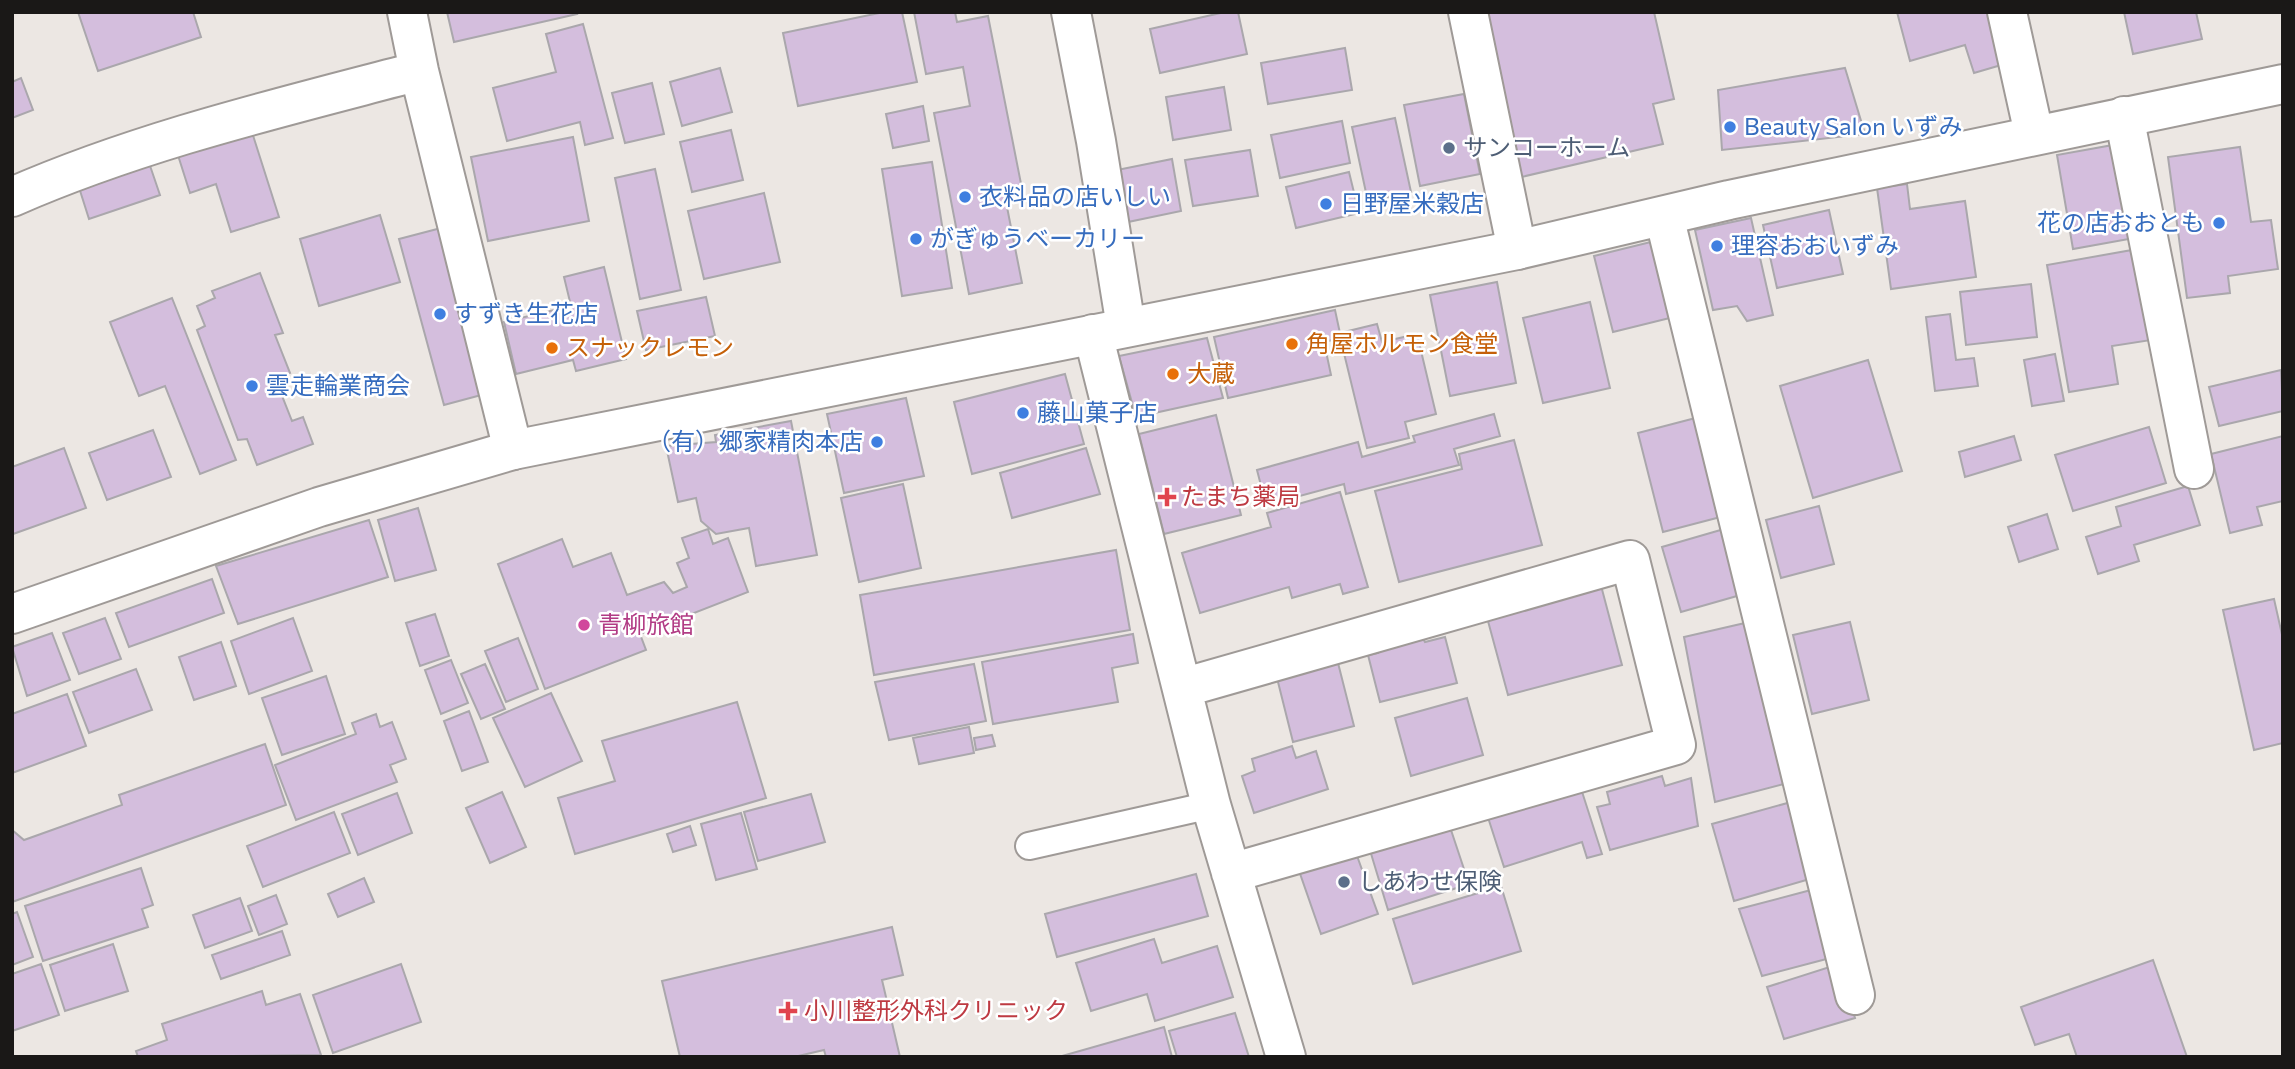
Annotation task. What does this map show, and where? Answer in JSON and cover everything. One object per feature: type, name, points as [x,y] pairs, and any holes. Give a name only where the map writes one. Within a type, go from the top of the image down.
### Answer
[{"type":"street","points":[[407,12],[419,71],[513,450]]},
{"type":"street","points":[[1070,12],[1096,141],[1110,331],[1182,688],[1211,805],[1286,1057]]},
{"type":"street","points":[[1468,12],[1517,250]]},
{"type":"street","points":[[2007,12],[2034,134]]},
{"type":"street","points":[[12,197],[46,182],[226,123],[419,71]]},
{"type":"street","points":[[12,614],[319,507],[513,450],[1517,250],[2034,134],[2283,84]]},
{"type":"street","points":[[2124,116],[2194,469]]},
{"type":"street","points":[[1664,216],[1855,995]]},
{"type":"street","points":[[1182,688],[1630,560],[1676,745],[1231,873]]},
{"type":"lane","points":[[1029,846],[1211,805]]},
{"type":"building","points":[[78,12],[193,12],[201,37],[98,71]]},
{"type":"building","points":[[447,12],[576,12],[577,14],[454,42]]},
{"type":"building","points":[[884,12],[902,12],[917,82],[798,106],[783,33]]},
{"type":"building","points":[[914,12],[955,12],[957,22],[988,16],[1024,199],[1006,202],[1022,283],[969,294],[934,113],[970,106],[963,67],[926,74]]},
{"type":"building","points":[[1225,12],[1238,12],[1247,54],[1160,73],[1150,29]]},
{"type":"building","points":[[1479,12],[1654,12],[1674,99],[1653,104],[1663,144],[1517,178]]},
{"type":"building","points":[[1897,12],[1993,12],[2008,63],[1974,73],[1965,45],[1910,61]]},
{"type":"building","points":[[2124,12],[2196,12],[2202,39],[2133,54]]},
{"type":"building","points":[[583,24],[613,138],[585,145],[580,122],[507,141],[493,88],[556,72],[546,34]]},
{"type":"building","points":[[1345,48],[1352,90],[1268,104],[1261,63]]},
{"type":"building","points":[[720,68],[732,112],[682,126],[670,82]]},
{"type":"building","points":[[1845,68],[1865,134],[1722,150],[1718,90]]},
{"type":"building","points":[[21,78],[33,110],[12,118],[12,82]]},
{"type":"building","points":[[652,83],[664,134],[625,143],[612,93]]},
{"type":"building","points":[[1224,87],[1231,130],[1173,140],[1166,97]]},
{"type":"building","points":[[1464,94],[1480,174],[1420,186],[1404,105]]},
{"type":"building","points":[[923,106],[929,141],[893,148],[886,114]]},
{"type":"building","points":[[1395,118],[1411,192],[1368,202],[1352,127]]},
{"type":"building","points":[[1342,121],[1350,163],[1280,178],[1271,135]]},
{"type":"building","points":[[250,126],[279,217],[231,232],[216,184],[190,193],[176,149]]},
{"type":"building","points":[[731,130],[743,180],[692,192],[680,142]]},
{"type":"building","points":[[573,137],[589,221],[488,241],[471,157]]},
{"type":"building","points":[[2124,143],[2140,237],[2073,249],[2057,155]]},
{"type":"building","points":[[2240,147],[2251,222],[2271,220],[2278,269],[2228,276],[2230,293],[2187,298],[2168,157]]},
{"type":"building","points":[[1250,150],[1258,196],[1193,206],[1185,160]]},
{"type":"building","points":[[146,154],[160,195],[89,219],[76,178]]},
{"type":"building","points":[[1172,159],[1181,211],[1128,222],[1117,170]]},
{"type":"building","points":[[932,162],[952,288],[902,296],[882,169]]},
{"type":"building","points":[[655,169],[681,290],[640,299],[615,178]]},
{"type":"building","points":[[1349,172],[1359,213],[1296,228],[1286,187]]},
{"type":"building","points":[[1907,184],[1910,209],[1965,201],[1976,277],[1891,289],[1877,188]]},
{"type":"building","points":[[764,193],[780,262],[704,279],[688,211]]},
{"type":"building","points":[[1829,210],[1843,274],[1777,288],[1763,225]]},
{"type":"building","points":[[380,215],[400,282],[319,306],[300,239]]},
{"type":"building","points":[[1751,218],[1773,315],[1747,321],[1737,306],[1713,310],[1695,230]]},
{"type":"building","points":[[441,228],[485,394],[444,405],[399,239]]},
{"type":"building","points":[[1667,238],[1686,314],[1613,332],[1594,256]]},
{"type":"building","points":[[2149,247],[2164,338],[2112,346],[2118,384],[2069,392],[2047,265]]},
{"type":"building","points":[[604,267],[626,359],[576,371],[573,360],[516,374],[504,322],[571,306],[564,277]]},
{"type":"building","points":[[260,273],[283,333],[275,335],[290,373],[275,378],[292,421],[303,417],[313,444],[257,465],[247,439],[238,440],[197,330],[205,326],[197,306],[215,298],[212,291]]},
{"type":"building","points":[[1497,282],[1516,383],[1450,396],[1430,295]]},
{"type":"building","points":[[2031,284],[2037,337],[1966,345],[1960,292]]},
{"type":"building","points":[[706,297],[715,336],[646,350],[637,311]]},
{"type":"building","points":[[172,298],[236,460],[200,474],[165,386],[139,396],[110,322]]},
{"type":"building","points":[[1590,302],[1610,388],[1543,403],[1523,318]]},
{"type":"building","points":[[1335,310],[1341,338],[1324,342],[1331,375],[1228,398],[1214,337]]},
{"type":"building","points":[[1950,314],[1956,360],[1974,358],[1978,386],[1935,391],[1926,317]]},
{"type":"building","points":[[1377,324],[1382,342],[1417,334],[1436,414],[1405,422],[1409,438],[1367,448],[1342,345],[1347,342],[1344,332]]},
{"type":"building","points":[[1207,338],[1223,398],[1136,417],[1119,356]]},
{"type":"building","points":[[2055,354],[2064,401],[2032,406],[2024,360]]},
{"type":"building","points":[[1868,360],[1902,471],[1813,498],[1780,386]]},
{"type":"building","points":[[2281,370],[2283,411],[2219,426],[2209,387]]},
{"type":"building","points":[[1065,374],[1084,444],[972,474],[954,402]]},
{"type":"building","points":[[906,398],[924,476],[844,493],[827,414]]},
{"type":"building","points":[[1494,414],[1500,436],[1454,449],[1459,465],[1346,494],[1344,484],[1266,505],[1257,470],[1358,442],[1362,457],[1415,442],[1413,436]]},
{"type":"building","points":[[1216,415],[1241,515],[1164,534],[1139,434]]},
{"type":"building","points":[[1707,415],[1732,514],[1663,532],[1638,433]]},
{"type":"building","points":[[791,421],[817,555],[756,566],[749,528],[716,534],[701,521],[696,498],[678,502],[666,446],[716,442],[715,435]]},
{"type":"building","points":[[2149,427],[2166,483],[2073,511],[2055,455]]},
{"type":"building","points":[[153,430],[171,477],[107,500],[89,453]]},
{"type":"building","points":[[2014,436],[2021,460],[1965,477],[1959,452]]},
{"type":"building","points":[[2283,436],[2283,501],[2257,507],[2262,525],[2230,533],[2211,454]]},
{"type":"building","points":[[1514,440],[1542,545],[1399,582],[1375,491],[1462,469],[1459,454]]},
{"type":"building","points":[[64,448],[86,508],[13,534],[12,467]]},
{"type":"building","points":[[1086,448],[1100,494],[1012,518],[1000,473]]},
{"type":"building","points":[[903,484],[921,568],[859,582],[841,498]]},
{"type":"building","points":[[2188,486],[2200,525],[2134,545],[2139,561],[2098,574],[2086,537],[2121,526],[2116,507]]},
{"type":"building","points":[[1340,492],[1368,587],[1343,594],[1340,584],[1292,598],[1289,587],[1200,613],[1182,553],[1271,527],[1267,513]]},
{"type":"building","points":[[1819,506],[1834,564],[1781,578],[1766,520]]},
{"type":"building","points":[[418,508],[436,570],[395,581],[378,520]]},
{"type":"building","points":[[2047,514],[2058,549],[2019,562],[2008,527]]},
{"type":"building","points":[[369,520],[388,577],[238,624],[216,566]]},
{"type":"building","points":[[708,529],[713,544],[728,538],[748,592],[640,634],[646,650],[545,689],[498,564],[562,539],[573,567],[611,553],[627,595],[664,582],[673,593],[687,587],[677,563],[689,558],[682,538]]},
{"type":"building","points":[[1724,529],[1744,594],[1681,612],[1662,547]]},
{"type":"building","points":[[1116,550],[1130,630],[874,675],[860,595]]},
{"type":"building","points":[[1599,578],[1622,665],[1508,695],[1485,610]]},
{"type":"building","points":[[212,579],[224,613],[129,647],[116,613]]},
{"type":"building","points":[[2274,599],[2283,639],[2283,743],[2254,750],[2223,610]]},
{"type":"building","points":[[435,614],[449,656],[420,666],[406,623]]},
{"type":"building","points":[[105,618],[121,659],[79,674],[63,633]]},
{"type":"building","points":[[293,618],[312,671],[249,694],[231,641]]},
{"type":"building","points":[[1850,622],[1869,700],[1812,714],[1793,635]]},
{"type":"building","points":[[1745,623],[1784,784],[1715,802],[1684,637]]},
{"type":"building","points":[[1418,630],[1425,642],[1445,637],[1457,683],[1380,702],[1368,655],[1378,653],[1375,640]]},
{"type":"building","points":[[52,633],[70,680],[27,696],[12,647]]},
{"type":"building","points":[[1133,634],[1138,663],[1112,668],[1118,702],[993,724],[982,662]]},
{"type":"building","points":[[518,638],[538,689],[506,702],[485,651]]},
{"type":"building","points":[[221,642],[236,686],[194,700],[179,657]]},
{"type":"building","points":[[1337,659],[1354,726],[1293,742],[1276,674]]},
{"type":"building","points":[[451,660],[468,703],[441,714],[425,670]]},
{"type":"building","points":[[485,664],[505,709],[481,719],[461,674]]},
{"type":"building","points":[[974,664],[986,721],[889,740],[875,682]]},
{"type":"building","points":[[136,669],[152,710],[89,733],[73,692]]},
{"type":"building","points":[[326,676],[345,734],[282,755],[262,698]]},
{"type":"building","points":[[551,693],[582,761],[525,787],[493,718]]},
{"type":"building","points":[[67,694],[86,746],[12,773],[12,714]]},
{"type":"building","points":[[1467,698],[1483,755],[1411,776],[1395,718]]},
{"type":"building","points":[[737,702],[766,798],[575,854],[558,798],[615,781],[602,741]]},
{"type":"building","points":[[469,711],[488,762],[462,771],[444,721]]},
{"type":"building","points":[[376,714],[380,727],[392,722],[406,759],[390,765],[397,782],[296,820],[275,765],[356,734],[352,723]]},
{"type":"building","points":[[969,727],[974,753],[919,764],[913,738]]},
{"type":"building","points":[[992,735],[995,746],[976,750],[974,738]]},
{"type":"building","points":[[265,744],[286,805],[12,902],[12,830],[24,840],[122,805],[119,795]]},
{"type":"building","points":[[1292,746],[1296,758],[1316,751],[1328,789],[1254,813],[1242,776],[1255,771],[1252,759]]},
{"type":"building","points":[[1576,773],[1602,854],[1587,858],[1582,842],[1504,867],[1483,802]]},
{"type":"building","points":[[1662,776],[1665,786],[1691,778],[1698,826],[1610,850],[1597,807],[1610,804],[1607,792]]},
{"type":"building","points":[[502,792],[526,847],[490,863],[466,808]]},
{"type":"building","points":[[397,793],[412,833],[358,855],[342,814]]},
{"type":"building","points":[[811,794],[825,842],[758,861],[744,812]]},
{"type":"building","points":[[1791,802],[1813,878],[1734,901],[1712,824]]},
{"type":"building","points":[[334,812],[350,853],[263,887],[247,846]]},
{"type":"building","points":[[1445,812],[1469,884],[1388,910],[1366,837]]},
{"type":"building","points":[[741,813],[757,869],[716,880],[701,824]]},
{"type":"building","points":[[690,826],[696,845],[673,852],[667,834]]},
{"type":"building","points":[[1352,842],[1378,914],[1321,934],[1296,862]]},
{"type":"building","points":[[141,868],[153,905],[142,909],[148,927],[43,961],[25,906]]},
{"type":"building","points":[[1196,874],[1208,916],[1057,957],[1045,914]]},
{"type":"building","points":[[364,878],[374,902],[338,917],[328,894]]},
{"type":"building","points":[[1501,886],[1521,951],[1413,984],[1393,919]]},
{"type":"building","points":[[1811,890],[1834,957],[1762,976],[1739,909]]},
{"type":"building","points":[[276,895],[287,924],[259,935],[248,906]]},
{"type":"building","points":[[240,898],[252,931],[205,948],[193,915]]},
{"type":"building","points":[[17,912],[33,957],[12,965],[12,914]]},
{"type":"building","points":[[892,927],[903,975],[882,980],[900,1057],[826,1057],[824,1050],[794,1057],[680,1057],[662,981]]},
{"type":"building","points":[[282,931],[290,955],[221,979],[212,955]]},
{"type":"building","points":[[1154,939],[1162,963],[1217,946],[1233,997],[1155,1021],[1147,994],[1091,1011],[1076,963]]},
{"type":"building","points":[[113,944],[128,991],[65,1011],[50,965]]},
{"type":"building","points":[[2153,960],[2187,1057],[2077,1057],[2069,1034],[2035,1045],[2021,1007]]},
{"type":"building","points":[[41,964],[59,1015],[12,1031],[12,974]]},
{"type":"building","points":[[401,964],[421,1022],[333,1053],[313,995]]},
{"type":"building","points":[[1839,964],[1855,1018],[1784,1039],[1767,987]]},
{"type":"building","points":[[262,991],[266,1005],[300,994],[321,1055],[138,1057],[136,1051],[167,1040],[162,1024]]},
{"type":"building","points":[[1235,1013],[1249,1057],[1177,1057],[1169,1031]]},
{"type":"building","points":[[1164,1027],[1172,1057],[1062,1057],[1062,1056]]},
{"type":"place","name":"Beauty Salon いずみ","points":[[1730,127]]},
{"type":"place","name":"サンコーホーム","points":[[1449,148]]},
{"type":"place","name":"衣料品の店いしい","points":[[965,197]]},
{"type":"place","name":"日野屋米穀店","points":[[1326,204]]},
{"type":"place","name":"花の店おおとも","points":[[2219,223]]},
{"type":"place","name":"がぎゅうベーカリー","points":[[916,239]]},
{"type":"place","name":"理容おおいずみ","points":[[1717,246]]},
{"type":"place","name":"すずき生花店","points":[[440,314]]},
{"type":"place","name":"角屋ホルモン食堂","points":[[1292,344]]},
{"type":"place","name":"スナックレモン","points":[[552,348]]},
{"type":"place","name":"大蔵","points":[[1173,374]]},
{"type":"place","name":"雲走輪業商会","points":[[252,386]]},
{"type":"place","name":"藤山菓子店","points":[[1023,413]]},
{"type":"place","name":"（有）郷家精肉本店","points":[[877,442]]},
{"type":"place","name":"たまち薬局","points":[[1167,497]]},
{"type":"place","name":"青柳旅館","points":[[584,625]]},
{"type":"place","name":"しあわせ保険","points":[[1344,882]]},
{"type":"place","name":"小川整形外科クリニック","points":[[788,1011]]}]
